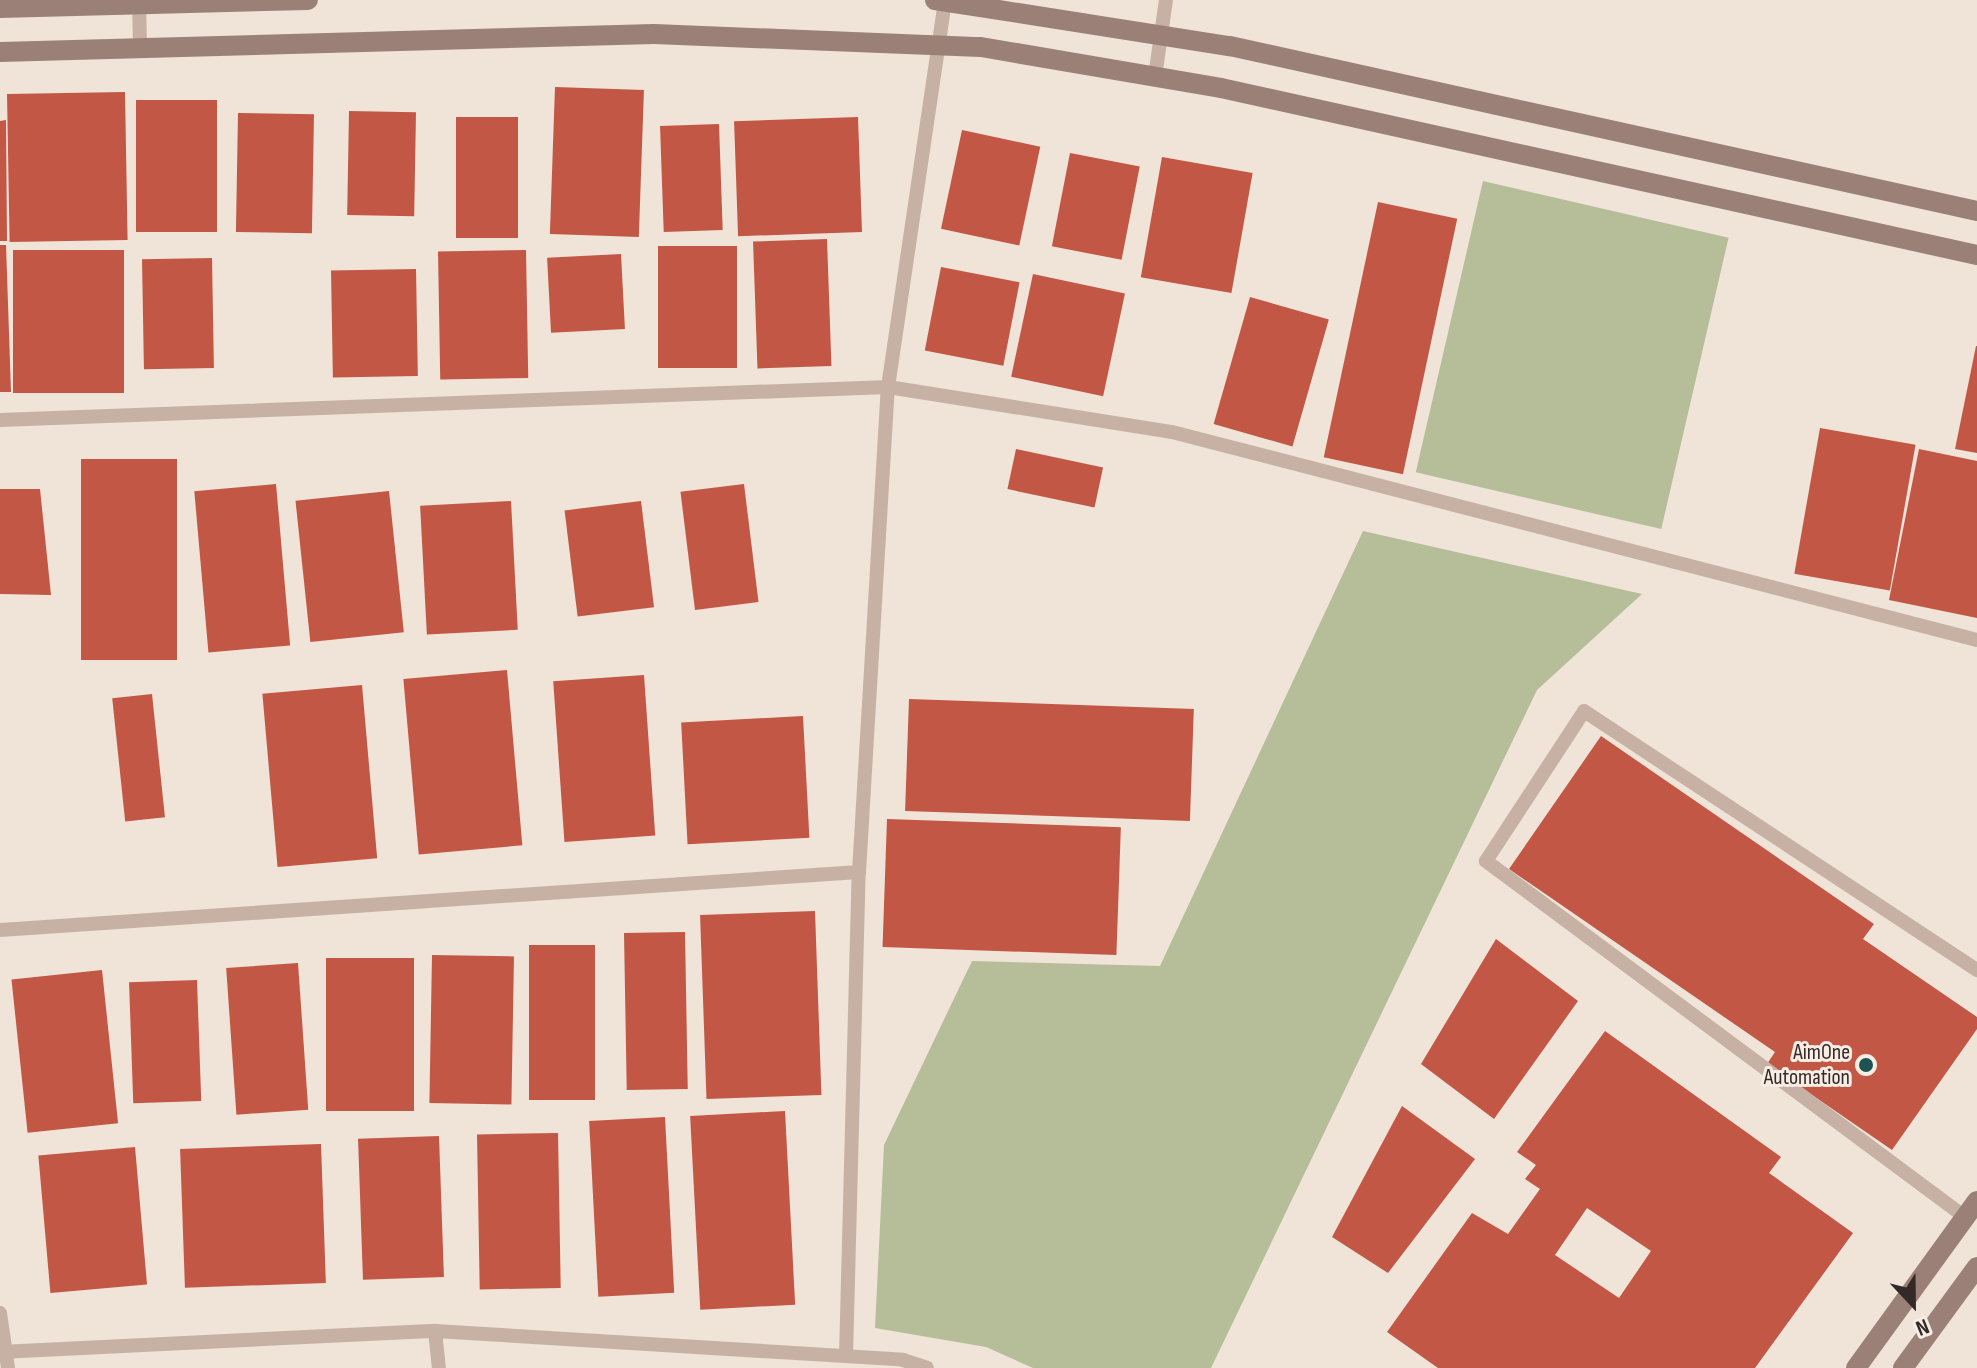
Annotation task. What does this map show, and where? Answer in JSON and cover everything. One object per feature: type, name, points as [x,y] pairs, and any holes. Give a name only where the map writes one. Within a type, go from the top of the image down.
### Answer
[{"type":"main road","points":[[0,8],[308,0]]},
{"type":"main road","points":[[935,0],[1161,35],[1977,211]]},
{"type":"main road","points":[[0,52],[654,34],[939,44],[1155,77],[1977,255]]},
{"type":"main road","points":[[1856,1368],[1971,1209]]},
{"type":"main road","points":[[1903,1368],[1977,1267]]},
{"type":"lane","points":[[1155,77],[1166,0]]},
{"type":"lane","points":[[846,1356],[859,872],[888,387],[945,1]]},
{"type":"lane","points":[[140,2],[140,48]]},
{"type":"lane","points":[[0,420],[888,387],[1172,432],[1977,640]]},
{"type":"lane","points":[[1971,1209],[1486,861],[1584,711],[1977,970]]},
{"type":"lane","points":[[0,930],[859,872]]},
{"type":"lane","points":[[0,1313],[3,1351],[8,1368]]},
{"type":"lane","points":[[435,1331],[439,1368]]},
{"type":"lane","points":[[3,1351],[435,1331],[846,1356],[927,1368]]},
{"type":"green space","points":[[1483,181],[1729,238],[1661,529],[1416,472]]},
{"type":"green space","points":[[1363,531],[1642,594],[1537,690],[1211,1368],[1033,1368],[986,1347],[875,1328],[884,1145],[972,961],[1160,966]]},
{"type":"building","points":[[555,87],[644,90],[639,237],[550,234]]},
{"type":"building","points":[[125,92],[128,240],[10,242],[7,94]]},
{"type":"building","points":[[136,100],[217,100],[217,232],[136,232]]},
{"type":"building","points":[[349,111],[416,112],[414,216],[347,215]]},
{"type":"building","points":[[238,113],[314,114],[312,233],[236,232]]},
{"type":"building","points":[[456,117],[518,117],[518,238],[456,238]]},
{"type":"building","points":[[858,117],[862,232],[738,236],[734,121]]},
{"type":"building","points":[[6,120],[7,241],[0,241],[0,121]]},
{"type":"building","points":[[719,124],[723,230],[664,232],[660,126]]},
{"type":"building","points":[[962,130],[1040,147],[1019,245],[941,229]]},
{"type":"building","points":[[1070,153],[1140,167],[1122,260],[1052,246]]},
{"type":"building","points":[[1162,157],[1253,173],[1231,293],[1141,277]]},
{"type":"building","points":[[1378,202],[1457,219],[1403,474],[1324,457]]},
{"type":"building","points":[[827,239],[831,366],[757,369],[753,242]]},
{"type":"building","points":[[0,245],[6,245],[11,392],[0,392]]},
{"type":"building","points":[[658,246],[737,246],[737,368],[658,368]]},
{"type":"building","points":[[13,250],[124,250],[124,393],[13,393]]},
{"type":"building","points":[[526,250],[528,378],[440,380],[438,252]]},
{"type":"building","points":[[621,254],[625,329],[551,333],[547,258]]},
{"type":"building","points":[[212,258],[214,368],[144,369],[142,259]]},
{"type":"building","points":[[941,267],[1020,282],[1003,366],[925,350]]},
{"type":"building","points":[[416,269],[418,376],[333,377],[331,270]]},
{"type":"building","points":[[1033,274],[1125,294],[1103,396],[1011,377]]},
{"type":"building","points":[[1250,297],[1329,320],[1292,446],[1214,424]]},
{"type":"building","points":[[1977,346],[1977,453],[1955,449]]},
{"type":"building","points":[[1820,428],[1916,445],[1890,591],[1794,574]]},
{"type":"building","points":[[1016,449],[1103,468],[1095,508],[1007,489]]},
{"type":"building","points":[[1919,449],[1977,461],[1977,618],[1889,600]]},
{"type":"building","points":[[81,459],[177,459],[177,660],[81,660]]},
{"type":"building","points":[[276,484],[290,645],[208,653],[194,491]]},
{"type":"building","points":[[744,484],[759,602],[695,610],[680,492]]},
{"type":"building","points":[[0,489],[40,489],[51,595],[0,594]]},
{"type":"building","points":[[389,491],[404,632],[310,642],[296,501]]},
{"type":"building","points":[[511,501],[518,630],[427,635],[420,506]]},
{"type":"building","points":[[641,501],[654,607],[578,617],[565,510]]},
{"type":"building","points":[[507,670],[522,845],[419,854],[403,679]]},
{"type":"building","points":[[644,675],[655,836],[564,842],[553,681]]},
{"type":"building","points":[[362,685],[377,858],[278,867],[262,694]]},
{"type":"building","points":[[152,694],[165,817],[125,822],[112,698]]},
{"type":"building","points":[[909,699],[1194,709],[1190,821],[905,811]]},
{"type":"building","points":[[803,716],[809,838],[688,844],[681,722]]},
{"type":"building","points":[[1601,736],[1874,924],[1863,939],[1977,1017],[1977,1029],[1892,1150],[1767,1064],[1775,1052],[1509,869]]},
{"type":"building","points":[[887,819],[1121,827],[1116,955],[883,947]]},
{"type":"building","points":[[815,911],[821,1095],[706,1099],[700,915]]},
{"type":"building","points":[[685,932],[688,1089],[627,1090],[624,933]]},
{"type":"building","points":[[1496,939],[1578,1001],[1494,1119],[1421,1064]]},
{"type":"building","points":[[529,945],[595,945],[595,1100],[529,1100]]},
{"type":"building","points":[[432,955],[514,956],[511,1104],[429,1103]]},
{"type":"building","points":[[326,958],[414,958],[414,1111],[326,1111]]},
{"type":"building","points":[[298,963],[308,1110],[236,1115],[226,968]]},
{"type":"building","points":[[102,970],[118,1123],[28,1133],[11,980]]},
{"type":"building","points":[[197,980],[201,1101],[133,1103],[129,982]]},
{"type":"building","points":[[1605,1031],[1781,1157],[1769,1173],[1853,1233],[1755,1368],[1438,1368],[1387,1332],[1472,1213],[1508,1234],[1540,1189],[1525,1179],[1536,1165],[1517,1152]],"holes":[[[1587,1208],[1651,1251],[1619,1298],[1555,1255]]]},
{"type":"building","points":[[1402,1106],[1475,1159],[1388,1273],[1332,1237]]},
{"type":"building","points":[[785,1111],[795,1305],[700,1310],[690,1116]]},
{"type":"building","points":[[665,1117],[674,1293],[598,1297],[589,1121]]},
{"type":"building","points":[[558,1133],[561,1288],[480,1289],[477,1134]]},
{"type":"building","points":[[439,1136],[444,1277],[363,1280],[358,1139]]},
{"type":"building","points":[[321,1144],[326,1283],[185,1288],[180,1149]]},
{"type":"building","points":[[135,1147],[147,1284],[50,1293],[38,1155]]},
{"type":"place","name":"AimOne Automation","points":[[1866,1065]]}]
